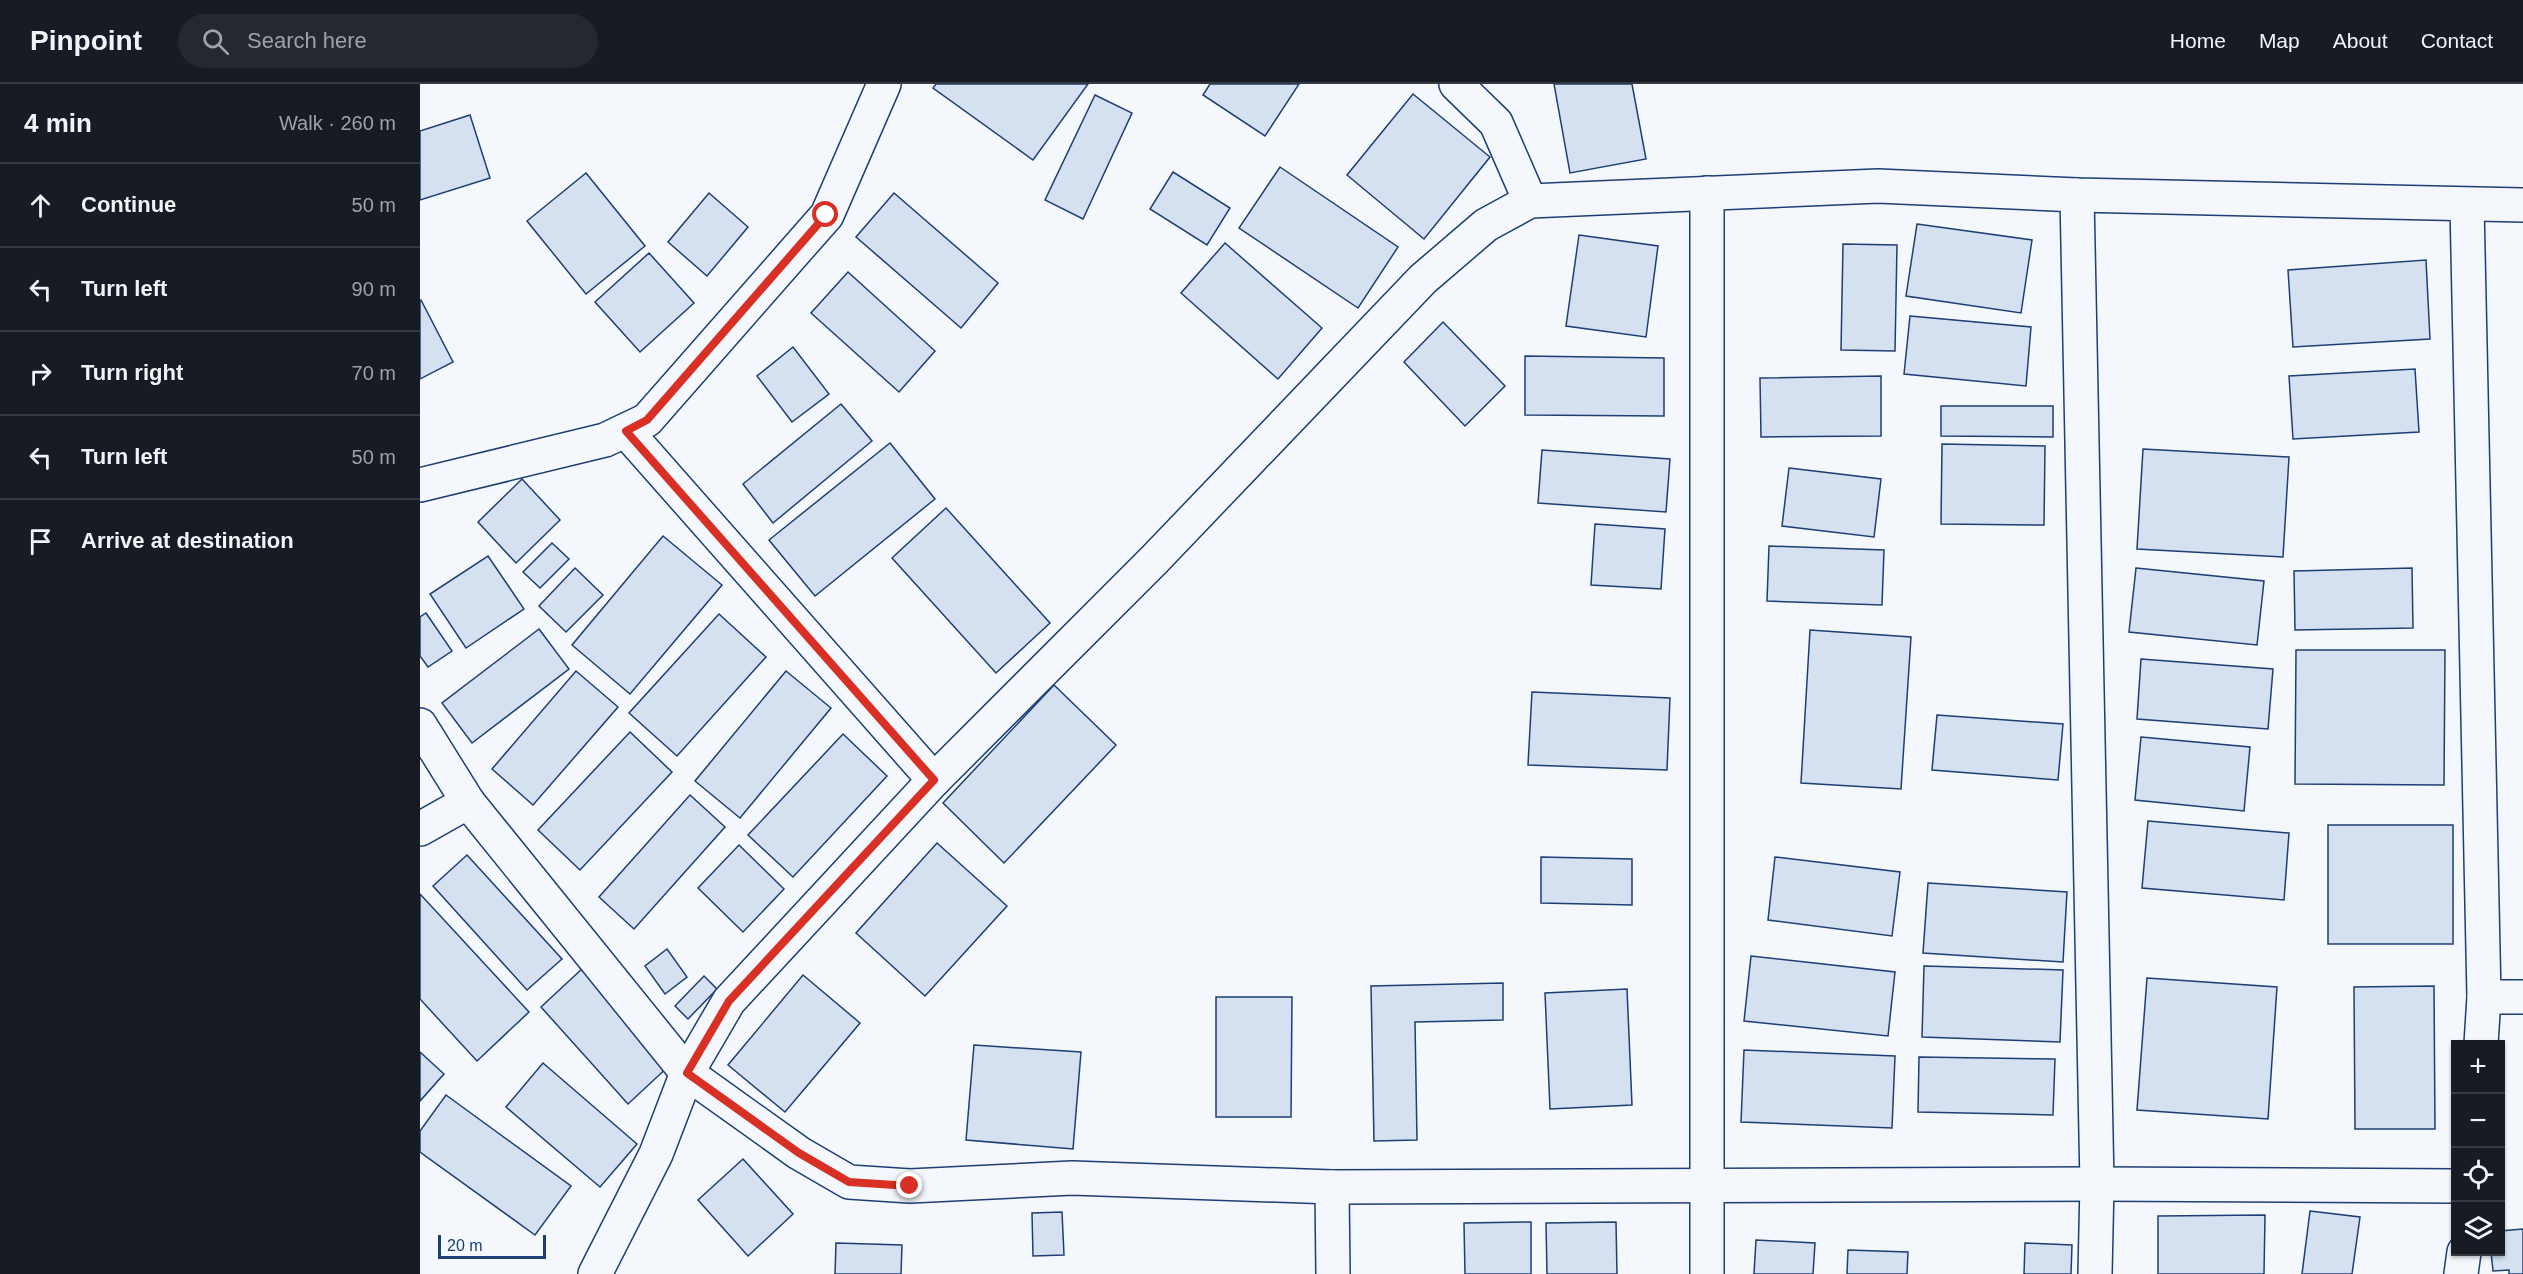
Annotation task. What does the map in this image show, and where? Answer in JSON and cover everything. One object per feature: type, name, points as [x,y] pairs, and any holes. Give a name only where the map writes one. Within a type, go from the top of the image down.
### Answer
[{"type":"street","points":[[420,485],[605,440],[647,420],[826,215],[884,84]]},
{"type":"street","points":[[1456,84],[1496,123],[1530,201]]},
{"type":"street","points":[[595,1274],[656,1154],[687,1073],[729,1001],[934,780],[1155,559],[1423,279],[1486,225],[1530,201],[1878,186],[2078,195],[2523,205]]},
{"type":"street","points":[[1707,193],[1707,1274]]},
{"type":"street","points":[[2078,195],[2097,1184],[2095,1274]]},
{"type":"street","points":[[2467,205],[2484,997],[2481,1040]]},
{"type":"street","points":[[626,431],[934,780]]},
{"type":"street","points":[[420,725],[468,802],[687,1073],[799,1153],[849,1182],[910,1186],[1072,1178],[1332,1187],[2097,1184],[2451,1186]]},
{"type":"street","points":[[420,829],[468,802]]},
{"type":"street","points":[[2484,997],[2523,997]]},
{"type":"street","points":[[1332,1187],[1333,1274]]},
{"type":"street","points":[[2461,1274],[2463,1256]]},
{"type":"building","points":[[936,84],[1088,84],[1033,160],[933,88]]},
{"type":"building","points":[[1210,84],[1299,84],[1265,136],[1203,95]]},
{"type":"building","points":[[1554,84],[1632,84],[1646,159],[1570,173]]},
{"type":"building","points":[[1413,94],[1490,157],[1424,239],[1347,175]]},
{"type":"building","points":[[1095,95],[1132,113],[1083,219],[1045,200]]},
{"type":"building","points":[[470,115],[490,178],[420,200],[420,131]]},
{"type":"building","points":[[1280,167],[1398,247],[1358,308],[1239,228]]},
{"type":"building","points":[[1173,172],[1230,208],[1207,245],[1150,209]]},
{"type":"building","points":[[586,173],[645,246],[586,294],[527,221]]},
{"type":"building","points":[[709,193],[748,227],[707,276],[668,242]]},
{"type":"building","points":[[894,193],[998,283],[961,328],[856,237]]},
{"type":"building","points":[[1917,224],[2032,240],[2021,313],[1906,296]]},
{"type":"building","points":[[1579,235],[1658,246],[1646,337],[1566,326]]},
{"type":"building","points":[[1225,243],[1322,328],[1278,379],[1181,293]]},
{"type":"building","points":[[1843,244],[1897,245],[1895,351],[1841,350]]},
{"type":"building","points":[[649,253],[694,303],[640,352],[595,302]]},
{"type":"building","points":[[2426,260],[2430,339],[2293,347],[2288,270]]},
{"type":"building","points":[[848,272],[935,351],[899,392],[811,313]]},
{"type":"building","points":[[420,301],[453,362],[420,379]]},
{"type":"building","points":[[1910,316],[2031,327],[2026,386],[1904,374]]},
{"type":"building","points":[[1443,322],[1505,386],[1465,426],[1404,362]]},
{"type":"building","points":[[793,347],[829,394],[792,422],[757,376]]},
{"type":"building","points":[[1525,356],[1664,358],[1664,416],[1525,415]]},
{"type":"building","points":[[2415,369],[2419,432],[2293,439],[2289,376]]},
{"type":"building","points":[[1881,376],[1881,436],[1761,437],[1760,378]]},
{"type":"building","points":[[841,404],[872,441],[773,523],[743,484]]},
{"type":"building","points":[[1941,406],[2053,406],[2053,437],[1941,436]]},
{"type":"building","points":[[890,443],[935,499],[815,596],[769,540]]},
{"type":"building","points":[[1942,444],[2045,446],[2044,525],[1941,524]]},
{"type":"building","points":[[2143,449],[2289,457],[2283,557],[2137,549]]},
{"type":"building","points":[[1542,450],[1670,459],[1666,512],[1538,503]]},
{"type":"building","points":[[1789,468],[1881,479],[1874,537],[1782,526]]},
{"type":"building","points":[[522,479],[560,520],[516,563],[478,522]]},
{"type":"building","points":[[946,508],[1050,623],[996,673],[892,558]]},
{"type":"building","points":[[1595,524],[1665,529],[1661,589],[1591,585]]},
{"type":"building","points":[[663,536],[722,585],[630,694],[572,645]]},
{"type":"building","points":[[552,543],[569,559],[540,588],[523,572]]},
{"type":"building","points":[[1769,546],[1884,550],[1882,605],[1767,601]]},
{"type":"building","points":[[488,556],[524,609],[466,648],[430,594]]},
{"type":"building","points":[[575,568],[603,595],[566,632],[539,606]]},
{"type":"building","points":[[2136,568],[2264,581],[2257,645],[2129,632]]},
{"type":"building","points":[[2412,568],[2413,628],[2295,630],[2294,571]]},
{"type":"building","points":[[426,613],[452,651],[428,667],[420,656],[420,617]]},
{"type":"building","points":[[719,614],[766,657],[677,756],[629,713]]},
{"type":"building","points":[[539,629],[569,669],[472,743],[442,703]]},
{"type":"building","points":[[1810,630],[1911,637],[1901,789],[1801,783]]},
{"type":"building","points":[[2296,650],[2445,650],[2444,785],[2295,784]]},
{"type":"building","points":[[2141,659],[2273,669],[2268,729],[2137,719]]},
{"type":"building","points":[[576,671],[618,707],[533,805],[492,769]]},
{"type":"building","points":[[786,671],[831,708],[740,818],[695,781]]},
{"type":"building","points":[[1054,685],[1116,745],[1004,863],[943,803]]},
{"type":"building","points":[[1532,692],[1670,698],[1667,770],[1528,765]]},
{"type":"building","points":[[1937,715],[2063,724],[2058,780],[1932,770]]},
{"type":"building","points":[[630,732],[672,772],[580,870],[538,830]]},
{"type":"building","points":[[843,734],[887,776],[793,877],[748,835]]},
{"type":"building","points":[[2141,737],[2250,747],[2244,811],[2135,800]]},
{"type":"building","points":[[690,795],[725,827],[634,929],[599,897]]},
{"type":"building","points":[[2148,821],[2289,833],[2284,900],[2142,888]]},
{"type":"building","points":[[2328,825],[2453,825],[2453,944],[2328,944]]},
{"type":"building","points":[[937,843],[1007,906],[925,996],[856,933]]},
{"type":"building","points":[[739,845],[784,889],[743,932],[698,888]]},
{"type":"building","points":[[467,855],[562,959],[527,990],[433,886]]},
{"type":"building","points":[[1541,857],[1632,859],[1632,905],[1541,903]]},
{"type":"building","points":[[1775,857],[1900,872],[1892,936],[1768,920]]},
{"type":"building","points":[[1928,883],[2067,892],[2063,962],[1923,953]]},
{"type":"building","points":[[420,894],[529,1012],[477,1061],[420,999]]},
{"type":"building","points":[[667,949],[687,977],[665,994],[645,966]]},
{"type":"building","points":[[1751,956],[1895,972],[1888,1036],[1744,1021]]},
{"type":"building","points":[[1924,966],[2063,970],[2060,1042],[1922,1037]]},
{"type":"building","points":[[584,967],[671,1064],[628,1104],[541,1007]]},
{"type":"building","points":[[803,975],[860,1023],[785,1112],[728,1065]]},
{"type":"building","points":[[704,976],[717,989],[688,1019],[675,1006]]},
{"type":"building","points":[[2147,978],[2277,987],[2268,1119],[2137,1110]]},
{"type":"building","points":[[1503,983],[1503,1020],[1415,1022],[1417,1140],[1374,1141],[1371,986]]},
{"type":"building","points":[[2434,986],[2435,1129],[2355,1129],[2354,987]]},
{"type":"building","points":[[1627,989],[1632,1105],[1550,1109],[1545,993]]},
{"type":"building","points":[[1216,997],[1292,997],[1291,1117],[1216,1117]]},
{"type":"building","points":[[974,1045],[1081,1052],[1073,1149],[966,1140]]},
{"type":"building","points":[[1744,1050],[1895,1056],[1892,1128],[1741,1122]]},
{"type":"building","points":[[420,1052],[444,1074],[420,1101]]},
{"type":"building","points":[[1919,1057],[2055,1059],[2053,1115],[1918,1112]]},
{"type":"building","points":[[543,1063],[637,1144],[600,1187],[506,1107]]},
{"type":"building","points":[[446,1095],[571,1186],[535,1235],[420,1152],[420,1131]]},
{"type":"building","points":[[743,1159],[793,1214],[748,1256],[698,1200]]},
{"type":"building","points":[[2310,1211],[2360,1217],[2352,1274],[2302,1274]]},
{"type":"building","points":[[1062,1212],[1064,1255],[1033,1256],[1032,1213]]},
{"type":"building","points":[[2265,1215],[2264,1274],[2158,1274],[2158,1216]]},
{"type":"building","points":[[1531,1222],[1531,1274],[1465,1274],[1464,1223]]},
{"type":"building","points":[[1616,1222],[1617,1274],[1547,1274],[1546,1223]]},
{"type":"building","points":[[2523,1229],[2523,1274],[2509,1274],[2509,1270],[2493,1271],[2491,1256],[2505,1256],[2505,1231]]},
{"type":"building","points":[[1756,1240],[1815,1243],[1813,1274],[1754,1274]]},
{"type":"building","points":[[836,1243],[902,1245],[901,1274],[835,1274]]},
{"type":"building","points":[[2025,1243],[2072,1245],[2071,1274],[2024,1274]]},
{"type":"building","points":[[1848,1250],[1908,1252],[1907,1274],[1847,1274]]},
{"type":"route","points":[[826,215],[647,420],[626,431],[934,780],[729,1001],[687,1073],[799,1153],[849,1182],[910,1186]]}]
